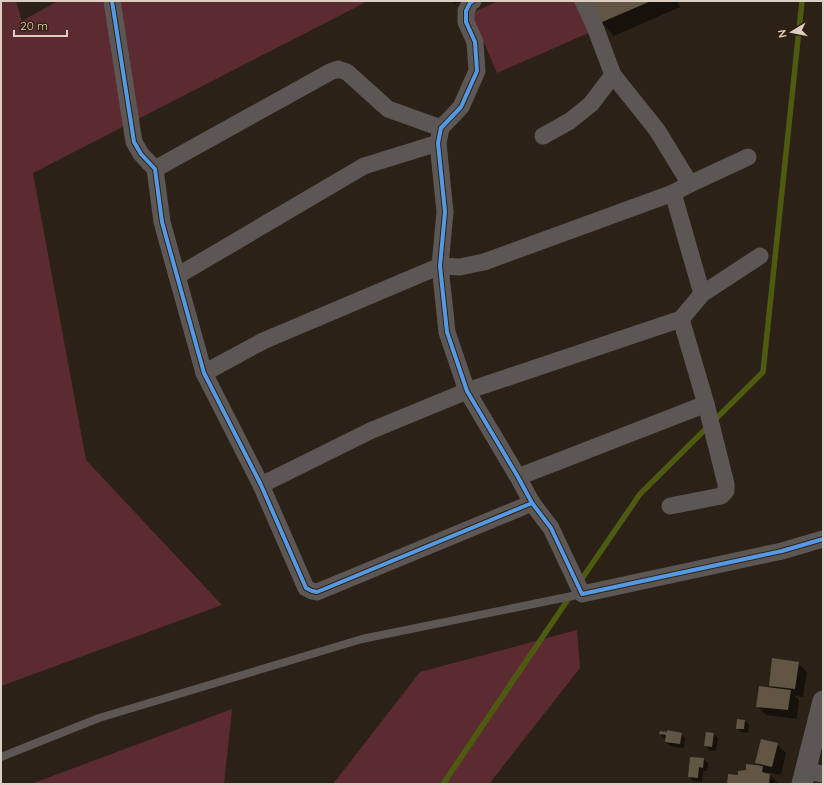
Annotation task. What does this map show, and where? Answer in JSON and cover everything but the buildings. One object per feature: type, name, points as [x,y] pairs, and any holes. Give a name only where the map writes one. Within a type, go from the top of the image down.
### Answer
[{"type":"street","points":[[112,1],[134,142],[141,154],[155,169],[162,222],[204,372],[261,485],[306,588],[317,592],[532,503]]},
{"type":"street","points":[[176,276],[364,166],[440,135],[461,107],[477,70],[475,42],[466,22],[466,11],[470,3],[473,1]]},
{"type":"street","points":[[583,1],[595,27],[613,75],[657,130],[690,184]]},
{"type":"street","points":[[155,169],[330,72],[338,69],[347,72],[388,108],[440,135]]},
{"type":"street","points":[[543,136],[570,121],[591,104],[613,75]]},
{"type":"street","points":[[440,135],[445,212],[440,266],[447,332],[467,391],[532,503],[551,528],[582,594],[782,551],[823,539]]},
{"type":"street","points":[[204,372],[263,341],[440,266],[460,267],[484,262],[673,193],[748,157]]},
{"type":"street","points":[[673,193],[702,294]]},
{"type":"street","points":[[261,485],[370,431],[467,391],[680,319],[702,294],[760,256]]},
{"type":"street","points":[[670,506],[721,496],[726,491],[726,484],[706,404],[680,319]]},
{"type":"street","points":[[518,477],[706,404]]},
{"type":"street","points":[[810,776],[823,701]]},
{"type":"lane","points":[[1,757],[99,718],[362,639],[582,594]]},
{"type":"shaded area","points":[[1,1],[16,1],[22,21],[58,1],[368,1],[33,173],[86,460],[222,605],[1,686]]},
{"type":"shaded area","points":[[499,1],[580,1],[593,31],[497,73],[471,13]]},
{"type":"shaded area","points":[[577,630],[580,668],[489,784],[333,784],[420,672]]},
{"type":"shaded area","points":[[232,709],[224,784],[31,784]]},
{"type":"waterway","points":[[579,583],[640,494],[763,372],[802,1]]},
{"type":"waterway","points":[[443,784],[571,595]]},
{"type":"cycle path","points":[[112,1],[134,142],[141,154],[155,169],[162,222],[204,373],[261,485],[306,588],[317,592],[532,503]]},
{"type":"cycle path","points":[[473,1],[470,3],[466,11],[466,22],[475,42],[477,71],[461,107],[441,128],[438,143],[445,212],[440,266],[447,332],[467,391],[532,503],[551,528],[582,594],[782,551],[823,539]]}]
